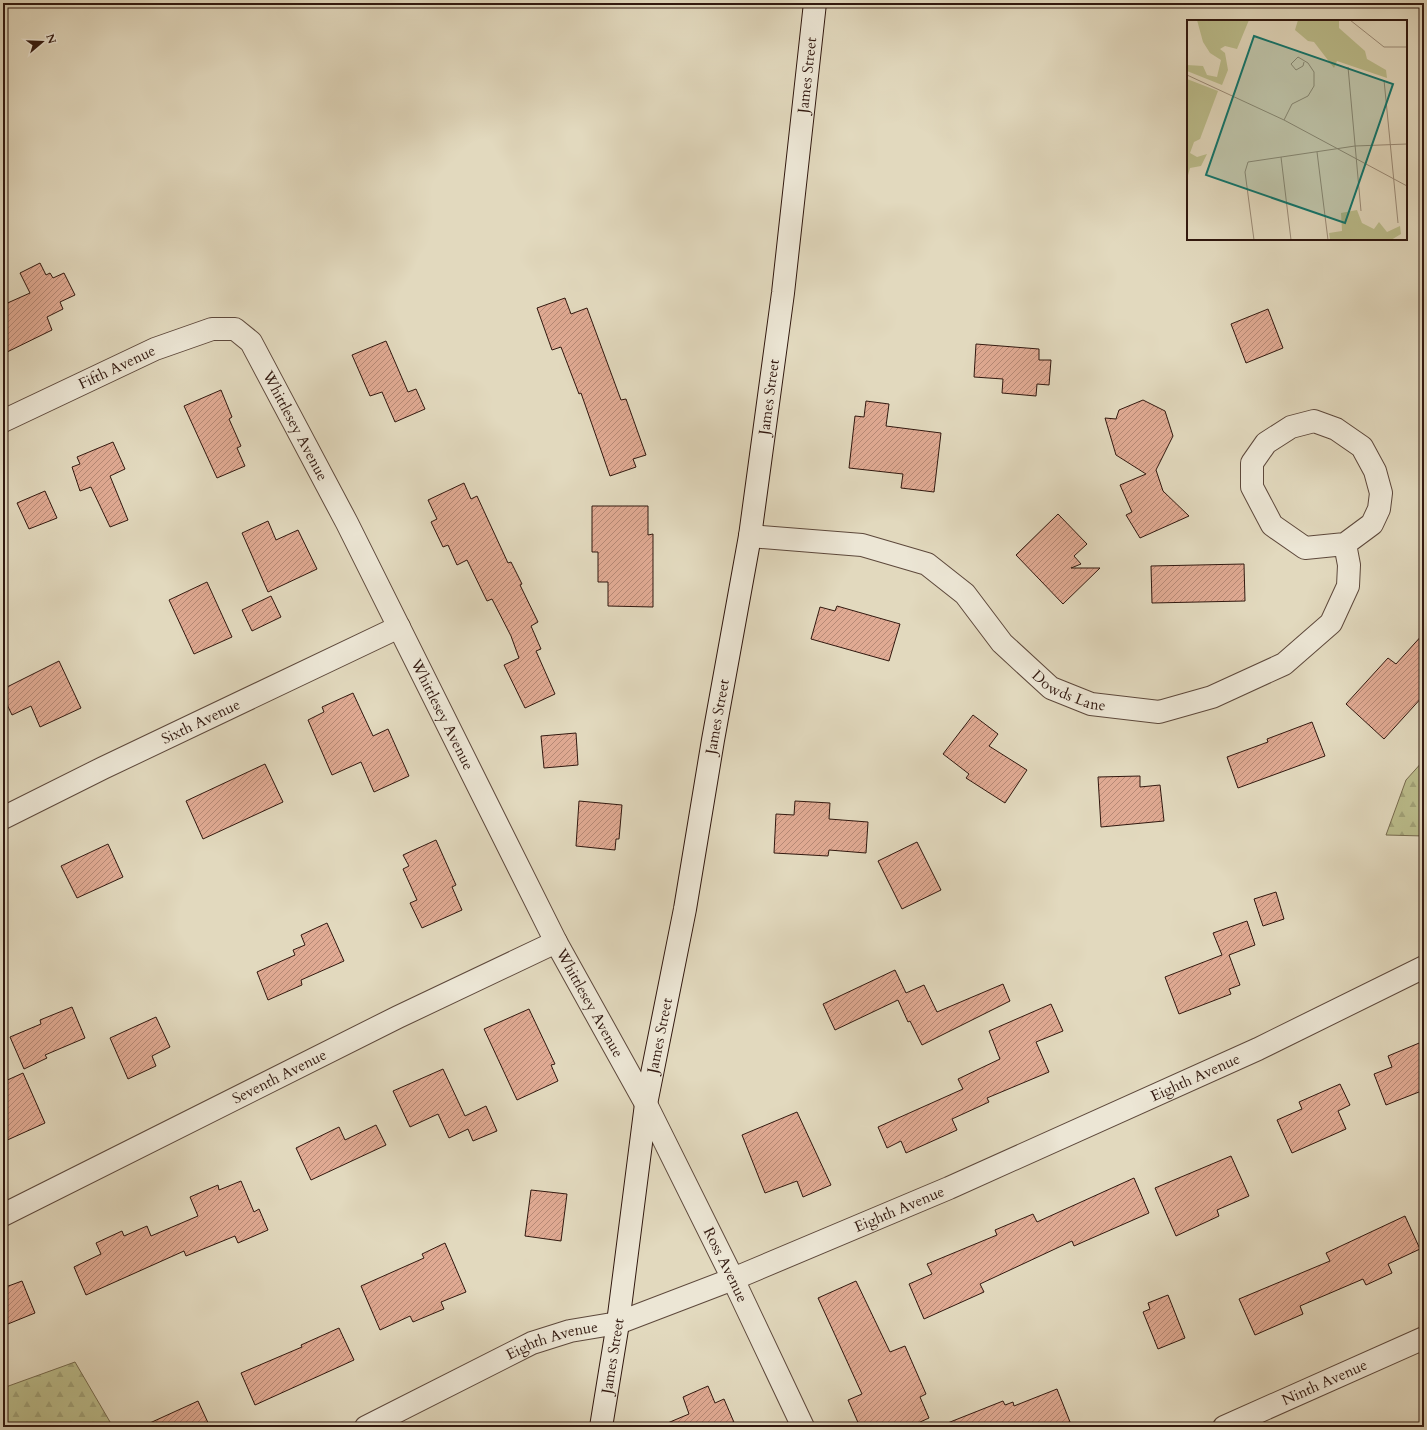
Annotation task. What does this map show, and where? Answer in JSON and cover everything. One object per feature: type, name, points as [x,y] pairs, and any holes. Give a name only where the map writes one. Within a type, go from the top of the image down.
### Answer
[{"type":"street","name":"James Street","points":[[601,1427],[618,1322],[646,1104],[685,909],[713,740],[750,536],[783,293],[815,3]]},
{"type":"street","name":"Fifth Avenue","points":[[3,421],[154,349],[212,329],[235,329]]},
{"type":"street","name":"Whittlesey Avenue","points":[[235,329],[251,342],[343,516],[556,942],[646,1104]]},
{"type":"street","points":[[1314,421],[1336,429],[1362,447],[1375,471],[1381,493],[1379,509],[1372,524],[1345,544],[1305,548],[1272,525],[1252,487],[1252,463],[1266,444],[1291,427],[1314,421]]},
{"type":"street","name":"Dowds Lane","points":[[750,536],[862,545],[927,564],[965,594],[1002,643],[1051,688],[1091,704],[1159,712],[1212,698],[1284,664],[1331,623],[1348,586],[1349,565],[1345,544]]},
{"type":"street","name":"Sixth Avenue","points":[[3,818],[103,768],[399,627]]},
{"type":"street","name":"Seventh Avenue","points":[[3,1215],[398,1017],[556,942]]},
{"type":"street","name":"Eighth Avenue","points":[[366,1427],[532,1343],[570,1331],[618,1322],[733,1279],[949,1188],[1258,1049],[1424,966]]},
{"type":"street","name":"Ross Avenue","points":[[646,1104],[733,1279],[803,1427]]},
{"type":"street","name":"Ninth Avenue","points":[[1224,1427],[1424,1338]]},
{"type":"green space","points":[[1424,760],[1424,836],[1386,835],[1406,780]]},
{"type":"green space","points":[[75,1362],[113,1427],[3,1427],[3,1388]]},
{"type":"building","points":[[40,263],[46,275],[50,273],[53,278],[64,273],[75,295],[60,302],[63,309],[47,317],[52,330],[3,354],[3,305],[30,293],[20,273]]},
{"type":"building","points":[[565,298],[571,314],[587,308],[621,400],[626,399],[646,455],[633,459],[636,467],[610,476],[581,393],[579,394],[561,347],[552,350],[537,308]]},
{"type":"building","points":[[1268,309],[1283,348],[1246,363],[1231,324]]},
{"type":"building","points":[[386,341],[408,392],[416,389],[425,409],[395,422],[382,392],[370,396],[352,355]]},
{"type":"building","points":[[976,344],[1039,349],[1039,360],[1051,360],[1049,385],[1037,384],[1036,396],[1002,393],[1003,379],[974,377]]},
{"type":"building","points":[[221,390],[232,417],[229,419],[241,446],[237,448],[245,466],[217,478],[184,406]]},
{"type":"building","points":[[1143,400],[1165,411],[1173,436],[1156,470],[1163,491],[1189,516],[1140,538],[1126,515],[1132,512],[1120,485],[1146,474],[1116,455],[1105,418],[1116,419],[1119,410]]},
{"type":"building","points":[[866,401],[889,404],[886,426],[941,433],[934,492],[901,488],[903,474],[849,468],[855,416],[864,417]]},
{"type":"building","points":[[113,442],[125,469],[110,476],[128,520],[110,527],[91,487],[80,491],[72,467],[80,464],[77,457]]},
{"type":"building","points":[[464,483],[471,499],[477,496],[508,563],[511,562],[522,584],[520,585],[538,622],[531,626],[541,649],[536,651],[555,694],[525,708],[504,665],[519,658],[511,636],[492,599],[487,601],[467,560],[457,565],[448,545],[443,547],[431,522],[437,519],[428,500]]},
{"type":"building","points":[[45,491],[57,518],[29,529],[17,503]]},
{"type":"building","points":[[592,506],[648,506],[648,535],[653,534],[653,607],[608,606],[608,582],[598,582],[598,552],[592,552]]},
{"type":"building","points":[[1058,514],[1087,544],[1074,556],[1081,564],[1071,568],[1100,568],[1063,604],[1016,555]]},
{"type":"building","points":[[268,521],[276,540],[298,530],[317,569],[268,592],[242,533]]},
{"type":"building","points":[[1244,564],[1245,601],[1152,603],[1151,566]]},
{"type":"building","points":[[207,582],[232,637],[194,654],[169,600]]},
{"type":"building","points":[[271,596],[281,617],[252,631],[242,610]]},
{"type":"building","points":[[837,606],[900,624],[889,661],[811,639],[820,607],[835,611]]},
{"type":"building","points":[[1424,633],[1424,695],[1384,739],[1346,704],[1388,658],[1396,664]]},
{"type":"building","points":[[59,661],[81,708],[40,727],[31,706],[12,715],[3,696],[3,689]]},
{"type":"building","points":[[353,693],[373,736],[388,729],[409,776],[374,792],[361,762],[332,775],[308,720],[324,712],[322,707]]},
{"type":"building","points":[[973,715],[998,734],[989,746],[1027,770],[1005,803],[966,778],[969,774],[943,754]]},
{"type":"building","points":[[1312,722],[1325,756],[1238,788],[1227,757],[1268,742],[1267,739]]},
{"type":"building","points":[[576,733],[578,765],[544,768],[541,736]]},
{"type":"building","points":[[265,764],[283,802],[203,839],[186,801]]},
{"type":"building","points":[[1140,776],[1140,787],[1160,785],[1164,821],[1101,827],[1098,777]]},
{"type":"building","points":[[579,801],[622,805],[619,839],[616,839],[615,850],[576,846]]},
{"type":"building","points":[[795,801],[830,803],[829,819],[868,822],[866,853],[829,850],[828,856],[774,853],[776,814],[794,815]]},
{"type":"building","points":[[436,840],[456,885],[452,887],[462,910],[422,928],[410,903],[417,900],[403,869],[409,866],[403,855]]},
{"type":"building","points":[[917,842],[941,890],[902,909],[878,861]]},
{"type":"building","points":[[108,844],[123,877],[77,898],[61,866]]},
{"type":"building","points":[[1276,892],[1284,919],[1263,926],[1254,899]]},
{"type":"building","points":[[1247,921],[1255,945],[1229,955],[1240,985],[1229,989],[1231,994],[1179,1014],[1165,977],[1222,955],[1213,933]]},
{"type":"building","points":[[327,923],[344,961],[301,980],[302,985],[268,1000],[257,972],[295,955],[293,950],[305,945],[301,935]]},
{"type":"building","points":[[895,970],[906,993],[924,985],[937,1012],[1003,984],[1010,1001],[922,1045],[910,1021],[908,1022],[898,1000],[835,1030],[823,1004]]},
{"type":"building","points":[[1051,1004],[1063,1031],[1036,1042],[1049,1072],[987,1098],[989,1102],[952,1119],[957,1130],[906,1153],[901,1141],[887,1148],[878,1127],[963,1089],[958,1079],[1000,1059],[989,1031]]},
{"type":"building","points":[[72,1007],[85,1038],[45,1055],[47,1058],[24,1069],[10,1037],[41,1024],[40,1020]]},
{"type":"building","points":[[529,1009],[555,1064],[551,1065],[558,1081],[517,1100],[484,1029]]},
{"type":"building","points":[[156,1017],[170,1047],[152,1056],[156,1066],[128,1079],[110,1038]]},
{"type":"building","points":[[1424,1041],[1424,1090],[1386,1105],[1374,1074],[1392,1067],[1388,1056]]},
{"type":"building","points":[[443,1069],[465,1116],[486,1106],[497,1131],[473,1141],[468,1129],[449,1138],[438,1114],[410,1127],[393,1091]]},
{"type":"building","points":[[23,1073],[45,1123],[3,1142],[3,1082]]},
{"type":"building","points":[[1340,1084],[1350,1105],[1338,1111],[1346,1129],[1292,1153],[1277,1120],[1302,1109],[1299,1102]]},
{"type":"building","points":[[797,1112],[831,1185],[803,1197],[797,1181],[765,1193],[742,1135]]},
{"type":"building","points":[[376,1125],[386,1145],[311,1180],[296,1148],[339,1127],[345,1140]]},
{"type":"building","points":[[1231,1156],[1249,1196],[1217,1210],[1219,1216],[1176,1236],[1155,1188]]},
{"type":"building","points":[[1134,1178],[1149,1213],[1074,1246],[1072,1241],[980,1284],[984,1292],[924,1319],[909,1284],[932,1274],[927,1264],[997,1235],[995,1230],[1033,1214],[1037,1222]]},
{"type":"building","points":[[241,1181],[254,1212],[259,1209],[268,1230],[238,1243],[235,1236],[186,1256],[184,1251],[86,1295],[74,1267],[101,1254],[96,1243],[122,1231],[124,1236],[147,1226],[151,1236],[198,1216],[190,1197],[218,1185],[219,1190]]},
{"type":"building","points":[[531,1190],[567,1194],[561,1241],[525,1236]]},
{"type":"building","points":[[1405,1216],[1420,1249],[1388,1264],[1392,1273],[1366,1285],[1363,1279],[1300,1306],[1303,1314],[1255,1335],[1239,1299],[1330,1261],[1326,1253]]},
{"type":"building","points":[[445,1243],[466,1292],[441,1302],[444,1309],[413,1322],[410,1316],[380,1330],[361,1286],[424,1258],[422,1254]]},
{"type":"building","points":[[22,1281],[35,1313],[3,1326],[3,1288]]},
{"type":"building","points":[[856,1281],[890,1352],[905,1346],[926,1394],[920,1397],[929,1418],[909,1427],[860,1427],[848,1400],[862,1394],[818,1298]]},
{"type":"building","points":[[1168,1295],[1185,1338],[1158,1349],[1143,1312],[1150,1309],[1148,1303]]},
{"type":"building","points":[[339,1328],[354,1360],[255,1405],[241,1373],[302,1347],[301,1345]]},
{"type":"building","points":[[708,1386],[715,1403],[724,1399],[736,1427],[658,1427],[689,1414],[683,1397]]},
{"type":"building","points":[[1057,1389],[1072,1427],[940,1427],[1003,1401],[1005,1405],[1013,1402],[1014,1406]]},
{"type":"building","points":[[198,1401],[210,1427],[141,1427]]}]
